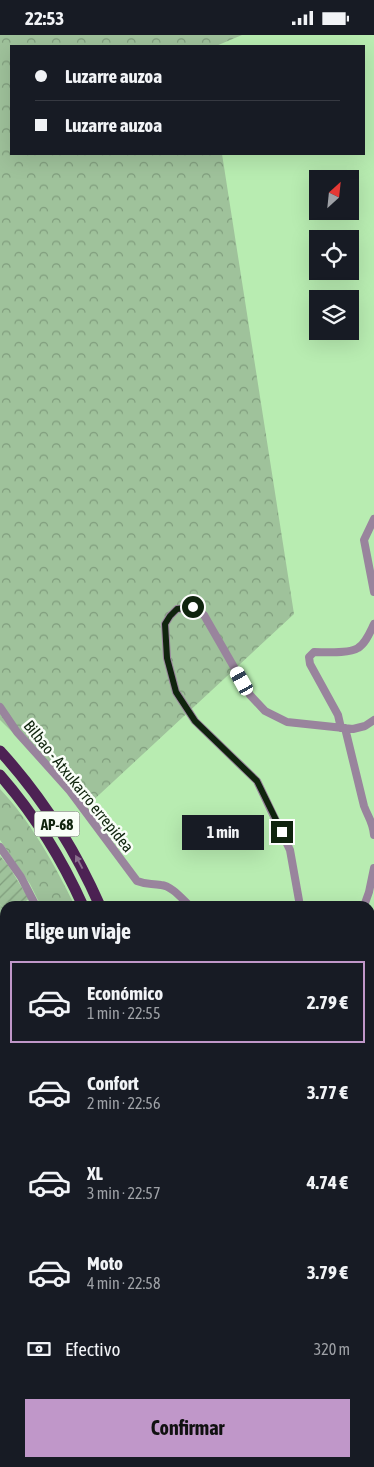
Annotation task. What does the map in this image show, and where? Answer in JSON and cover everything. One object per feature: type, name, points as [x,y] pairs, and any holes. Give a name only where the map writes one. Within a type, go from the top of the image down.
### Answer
[{"type":"highway","name":"AP-68","points":[[0,751],[28,784],[57,824],[80,864],[98,901]]},
{"type":"highway","name":"AP-68","points":[[0,775],[48,840],[80,901]]},
{"type":"street","points":[[374,519],[364,540],[374,591]]},
{"type":"street","points":[[299,901],[290,850],[257,781],[195,721],[176,692],[167,658],[165,624],[177,609],[193,607],[204,615],[250,695],[265,711],[288,722],[353,729],[374,721]]},
{"type":"street","points":[[374,624],[364,642],[357,649],[346,652],[314,652],[309,657],[310,664],[338,715],[343,728],[364,806],[373,823],[374,835]]},
{"type":"street","name":"Bilbao - Atxukarro errepidea","points":[[0,707],[17,732],[70,791],[137,881],[168,887],[184,901]]},
{"type":"street","points":[[0,847],[21,877],[33,901]]},
{"type":"street","points":[[366,901],[374,869]]},
{"type":"green space","points":[[0,35],[242,35],[218,45],[10,45],[10,155],[222,155],[294,614],[87,806],[0,720]]},
{"type":"green space","points":[[0,789],[12,802],[42,845],[72,901],[38,901],[30,884],[0,840]]},
{"type":"green space","points":[[0,856],[8,865],[29,899],[26,901],[0,901]]},
{"type":"route","points":[[193,607],[177,609],[165,624],[167,658],[176,692],[195,721],[257,781],[282,832]]}]
